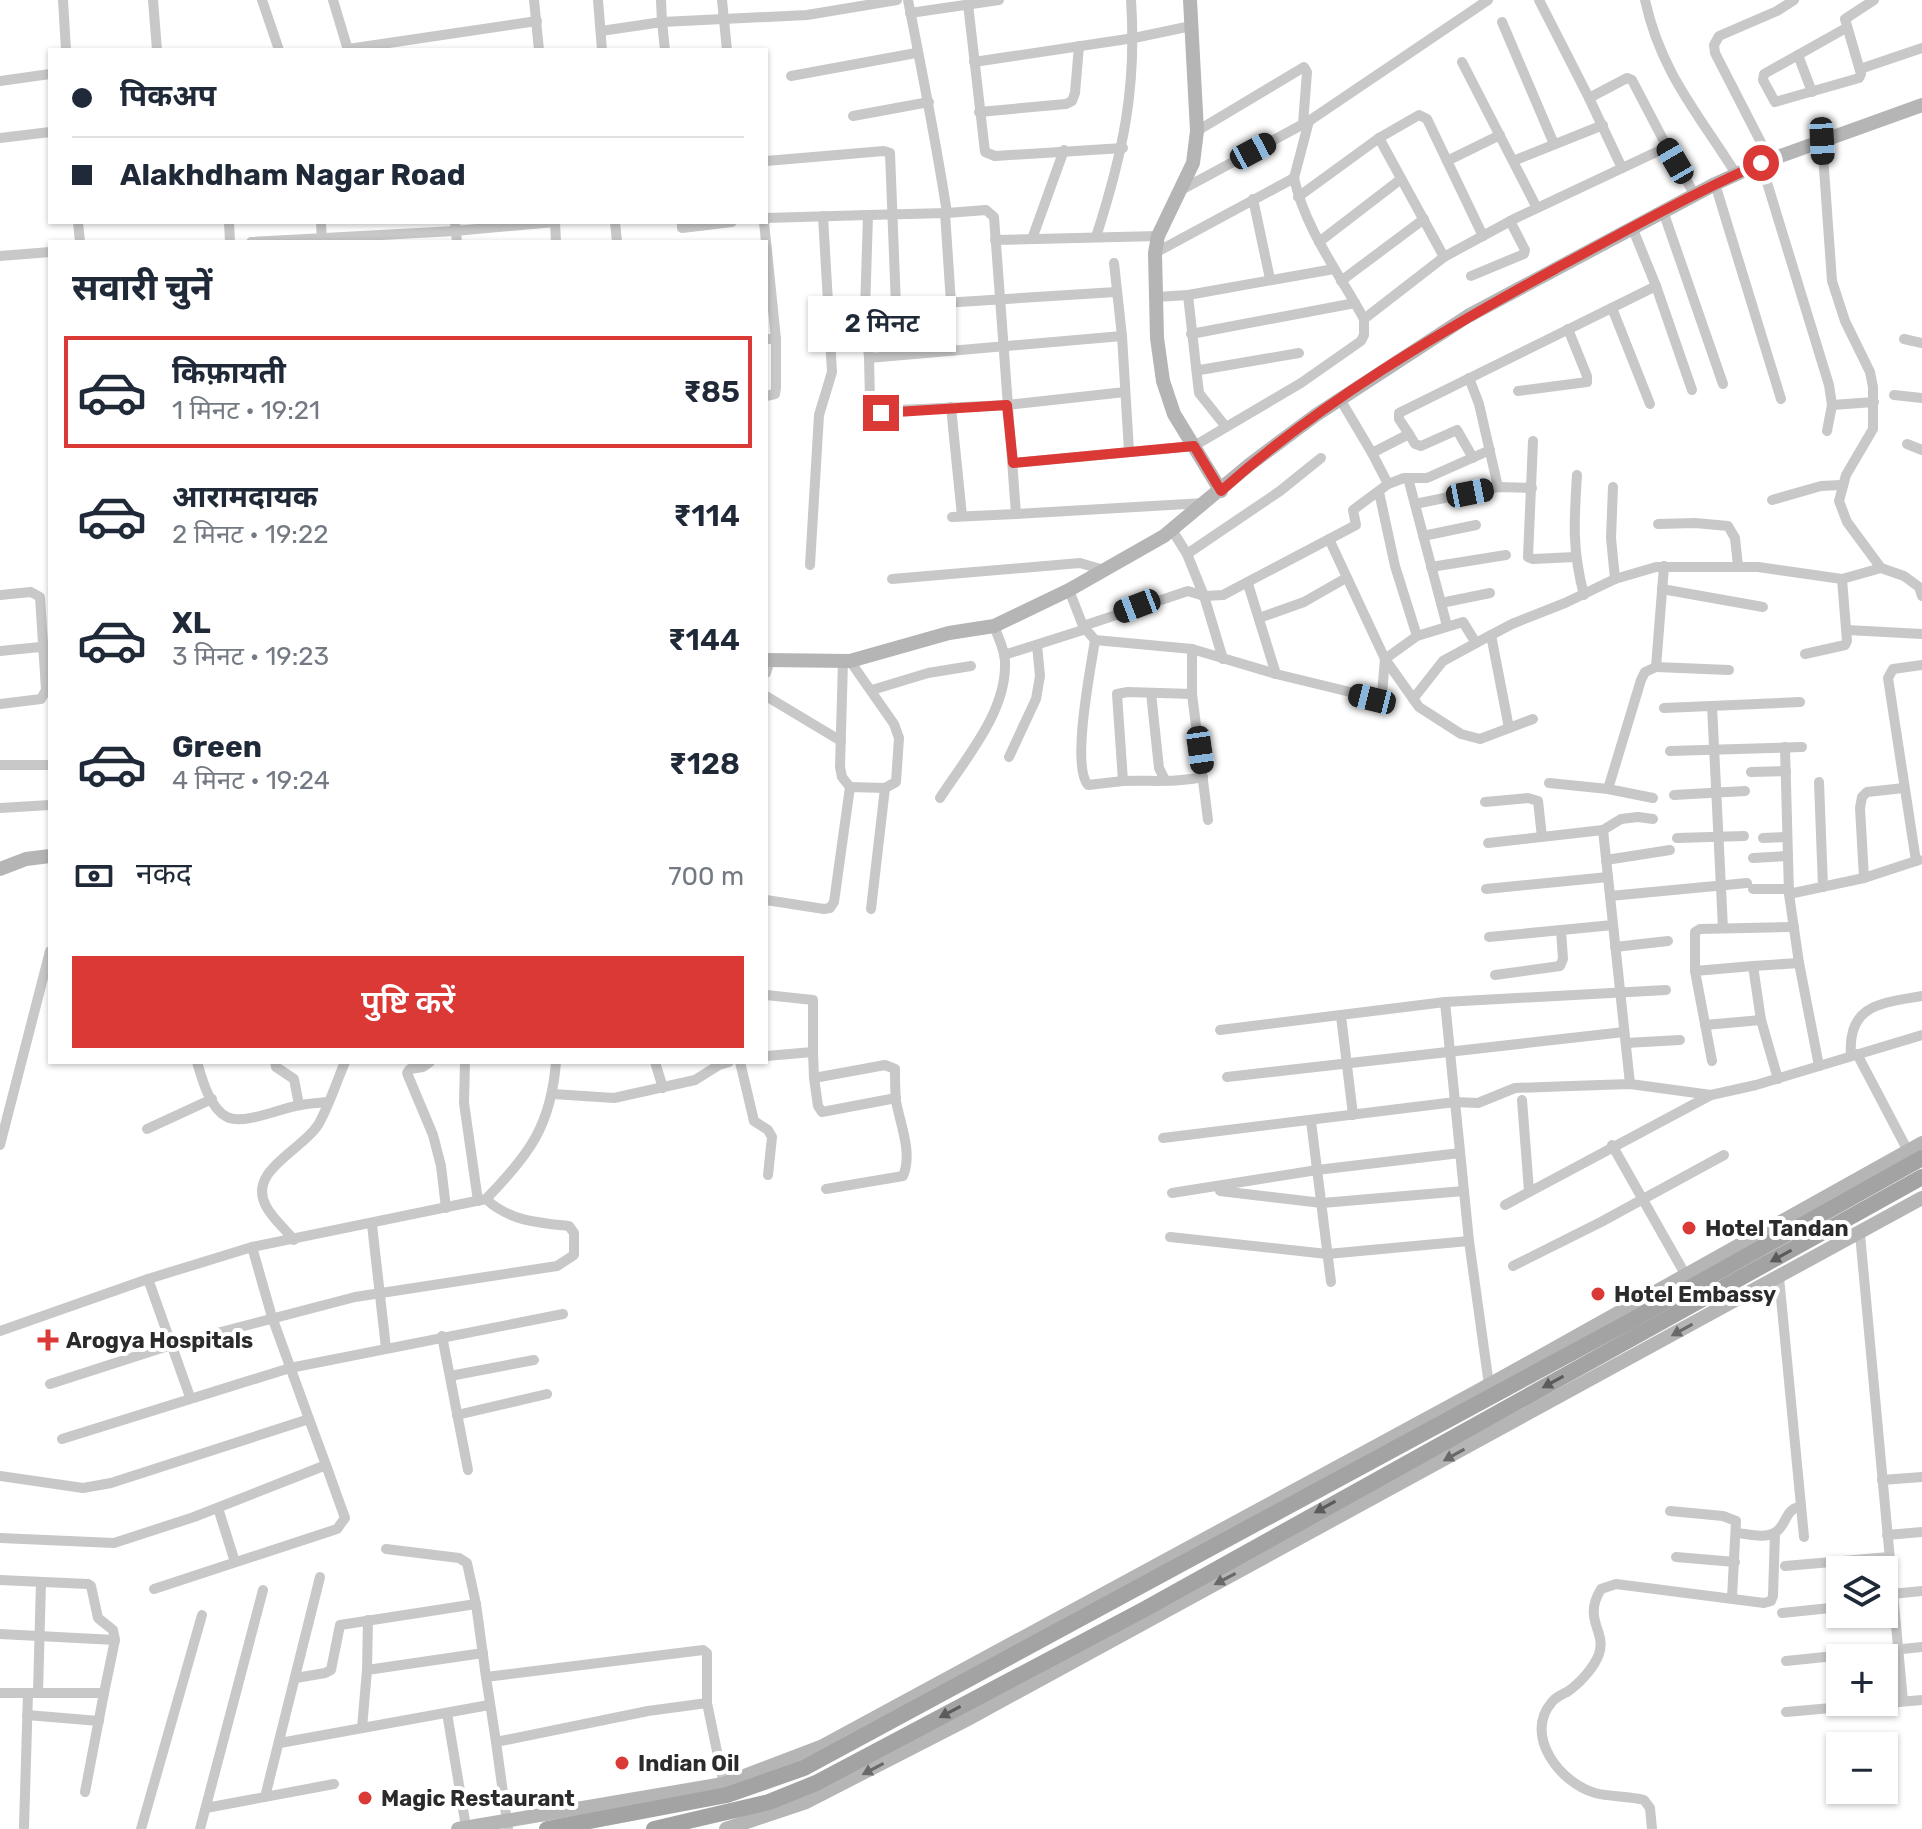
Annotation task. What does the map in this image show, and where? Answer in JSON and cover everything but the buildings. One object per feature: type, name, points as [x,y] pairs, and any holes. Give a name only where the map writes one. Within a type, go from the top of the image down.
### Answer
[{"type":"main road","points":[[547,1829],[725,1790],[804,1768],[1627,1323],[1915,1154]]},
{"type":"main road","points":[[654,1829],[769,1802],[816,1783],[1143,1610],[1922,1177]]},
{"type":"street","points":[[63,0],[66,48]]},
{"type":"street","points":[[153,0],[157,48]]},
{"type":"street","points":[[262,0],[278,48]]},
{"type":"street","points":[[333,0],[348,48]]},
{"type":"street","points":[[534,0],[539,48]]},
{"type":"street","points":[[598,0],[602,48]]},
{"type":"street","points":[[661,0],[665,48]]},
{"type":"street","points":[[722,0],[727,48]]},
{"type":"street","points":[[601,31],[662,22],[789,16],[833,5],[897,0]]},
{"type":"street","points":[[908,0],[916,53],[929,102],[946,213],[951,303]]},
{"type":"street","points":[[910,13],[999,0]]},
{"type":"street","points":[[1096,237],[1123,148],[1131,103],[1134,38],[1131,0]]},
{"type":"street","points":[[1190,0],[1197,131],[1193,163],[1158,236],[1155,253],[1157,338],[1163,381],[1174,414],[1221,491]]},
{"type":"street","points":[[1179,191],[1306,122],[1488,0]]},
{"type":"street","points":[[1539,0],[1622,168]]},
{"type":"street","points":[[1645,0],[1651,31],[1665,65],[1736,174]]},
{"type":"street","points":[[1794,0],[1777,11],[1719,36],[1714,45],[1765,162],[1829,385],[1832,405],[1827,431]]},
{"type":"street","points":[[1846,28],[1766,72],[1763,80],[1777,102],[1859,78],[1860,69],[1846,28],[1846,17],[1874,0]]},
{"type":"street","points":[[968,4],[983,148],[989,155],[1123,148]]},
{"type":"street","points":[[355,48],[537,21]]},
{"type":"street","points":[[1502,22],[1554,144]]},
{"type":"street","points":[[974,62],[1134,38],[1191,26]]},
{"type":"street","points":[[979,112],[1072,101],[1079,46]]},
{"type":"street","points":[[1860,69],[1922,48]]},
{"type":"street","points":[[791,76],[916,53]]},
{"type":"street","points":[[1798,55],[1812,92]]},
{"type":"street","points":[[1462,62],[1537,208]]},
{"type":"street","points":[[1013,463],[1194,446],[1301,383],[1361,341],[1364,319],[1319,242],[1298,197],[1294,178],[1306,122],[1307,72],[1304,67],[1197,131]]},
{"type":"street","points":[[0,81],[48,74]]},
{"type":"street","points":[[1589,98],[1627,78],[1632,80],[1695,195]]},
{"type":"street","points":[[853,116],[929,102]]},
{"type":"street","points":[[768,664],[847,661],[949,633],[994,626],[1069,590],[1172,530],[1249,465],[1340,399],[1468,316],[1736,174],[1922,105]]},
{"type":"street","points":[[1298,197],[1379,138],[1419,115],[1427,119],[1483,236]]},
{"type":"street","points":[[1513,161],[1603,125]]},
{"type":"street","points":[[0,138],[48,132]]},
{"type":"street","points":[[1447,161],[1500,135]]},
{"type":"street","points":[[1379,138],[1444,257]]},
{"type":"street","points":[[1822,141],[1832,281],[1845,321],[1870,372],[1874,402],[1873,429],[1844,480],[1839,501],[1847,522],[1881,568],[1904,576],[1919,587],[1922,596]]},
{"type":"street","points":[[1364,319],[1444,257],[1510,221],[1667,147]]},
{"type":"street","points":[[1032,239],[1064,150]]},
{"type":"street","points":[[768,161],[890,153],[896,306]]},
{"type":"street","points":[[1155,253],[1294,178]]},
{"type":"street","points":[[1319,242],[1401,179]]},
{"type":"street","points":[[1715,184],[1781,399]]},
{"type":"street","points":[[1253,199],[1270,279]]},
{"type":"street","points":[[768,220],[990,211],[994,217],[1016,514]]},
{"type":"street","points":[[1663,211],[1723,384]]},
{"type":"street","points":[[868,215],[865,311],[870,401],[875,411],[1007,405],[1125,392]]},
{"type":"street","points":[[810,565],[819,415],[832,372],[823,216]]},
{"type":"street","points":[[1341,281],[1424,219]]},
{"type":"street","points":[[1471,276],[1524,254],[1525,250],[1510,221]]},
{"type":"street","points":[[322,240],[535,224]]},
{"type":"street","points":[[1632,227],[1692,390]]},
{"type":"street","points":[[995,240],[1158,236]]},
{"type":"street","points":[[0,256],[48,252]]},
{"type":"street","points":[[1114,263],[1129,451]]},
{"type":"street","points":[[1156,297],[1188,295],[1334,269]]},
{"type":"street","points":[[768,278],[775,394],[768,396]]},
{"type":"street","points":[[1473,458],[1457,430],[1421,446],[1415,444],[1399,419],[1399,413],[1656,286]]},
{"type":"street","points":[[865,311],[896,306],[1116,292]]},
{"type":"street","points":[[1188,295],[1199,393],[1226,427]]},
{"type":"street","points":[[1191,334],[1355,303]]},
{"type":"street","points":[[1612,308],[1650,404]]},
{"type":"street","points":[[1518,391],[1587,382],[1568,329]]},
{"type":"street","points":[[869,358],[1122,336]]},
{"type":"street","points":[[1904,339],[1922,343]]},
{"type":"street","points":[[1196,367],[1204,370],[1299,353]]},
{"type":"street","points":[[1469,378],[1479,404],[1498,487]]},
{"type":"street","points":[[1894,395],[1922,398]]},
{"type":"street","points":[[1340,399],[1372,453],[1383,488],[1395,566],[1417,636]]},
{"type":"street","points":[[1832,405],[1874,402]]},
{"type":"street","points":[[951,407],[957,516],[1206,503]]},
{"type":"street","points":[[1372,453],[1409,434]]},
{"type":"street","points":[[1533,441],[1528,557],[1575,557]]},
{"type":"street","points":[[1907,444],[1922,450]]},
{"type":"street","points":[[1004,655],[1188,591],[1204,596],[1223,595],[1356,525],[1353,510],[1383,488],[1408,478],[1427,478],[1490,450]]},
{"type":"street","points":[[1187,554],[1280,491],[1321,458]]},
{"type":"street","points":[[1577,475],[1573,537],[1584,595]]},
{"type":"street","points":[[1408,478],[1447,626]]},
{"type":"street","points":[[1772,500],[1844,480]]},
{"type":"street","points":[[1415,504],[1498,487],[1532,488]]},
{"type":"street","points":[[1613,487],[1611,538],[1615,579]]},
{"type":"street","points":[[1658,524],[1728,526],[1735,538],[1738,566]]},
{"type":"street","points":[[1423,536],[1476,525]]},
{"type":"street","points":[[1172,530],[1187,554],[1204,596],[1223,659]]},
{"type":"street","points":[[1329,539],[1385,659],[1413,699],[1437,721],[1469,737],[1480,739],[1533,719]]},
{"type":"street","points":[[1431,567],[1506,555]]},
{"type":"street","points":[[892,579],[1080,563],[1104,570]]},
{"type":"street","points":[[1413,699],[1443,661],[1491,635],[1615,579],[1643,570],[1660,566],[1738,566],[1842,579],[1881,568]]},
{"type":"street","points":[[1656,667],[1662,589],[1660,566]]},
{"type":"street","points":[[1259,618],[1304,602],[1346,578]]},
{"type":"street","points":[[1805,654],[1845,645],[1848,637],[1842,579]]},
{"type":"street","points":[[1248,584],[1276,674]]},
{"type":"street","points":[[1662,589],[1763,607]]},
{"type":"street","points":[[1069,590],[1084,628],[1095,640],[1192,649],[1276,674],[1379,699],[1385,659],[1417,636],[1465,623],[1476,643]]},
{"type":"street","points":[[1441,603],[1490,593]]},
{"type":"street","points":[[0,595],[38,594],[46,647],[46,690],[41,699],[0,704]]},
{"type":"street","points":[[940,798],[992,716],[1004,681],[1004,655],[994,626]]},
{"type":"street","points":[[1847,630],[1922,634]]},
{"type":"street","points":[[1491,635],[1509,728]]},
{"type":"street","points":[[1095,640],[1082,735],[1084,781],[1088,785],[1165,780],[1176,783],[1203,777]]},
{"type":"street","points":[[1009,757],[1036,699],[1040,676],[1037,645]]},
{"type":"street","points":[[0,651],[46,647]]},
{"type":"street","points":[[1192,649],[1192,694],[1208,820]]},
{"type":"street","points":[[847,661],[872,690],[894,724],[899,738],[896,782],[885,788],[850,787]]},
{"type":"street","points":[[768,900],[830,908],[834,902],[850,787],[842,777],[840,767],[847,661]]},
{"type":"street","points":[[1610,896],[1719,885],[1789,891],[1864,878],[1919,860],[1904,788],[1888,674],[1893,669],[1922,665]]},
{"type":"street","points":[[872,690],[928,673],[971,666]]},
{"type":"street","points":[[1608,789],[1645,672],[1656,667],[1729,670]]},
{"type":"street","points":[[1151,693],[1159,768],[1165,780]]},
{"type":"street","points":[[1123,781],[1117,694],[1192,694]]},
{"type":"street","points":[[768,697],[841,741]]},
{"type":"street","points":[[1664,708],[1800,702]]},
{"type":"street","points":[[1712,706],[1723,928]]},
{"type":"street","points":[[1785,747],[1789,891],[1819,1066]]},
{"type":"street","points":[[1670,751],[1802,747]]},
{"type":"street","points":[[0,765],[48,765]]},
{"type":"street","points":[[1751,772],[1786,771]]},
{"type":"street","points":[[1819,782],[1823,887]]},
{"type":"street","points":[[1549,783],[1608,789],[1653,798]]},
{"type":"street","points":[[871,909],[885,788]]},
{"type":"street","points":[[1864,878],[1862,797],[1867,792],[1904,788]]},
{"type":"street","points":[[1674,795],[1745,791]]},
{"type":"street","points":[[1485,802],[1528,798],[1538,801],[1542,837]]},
{"type":"street","points":[[0,808],[48,805]]},
{"type":"street","points":[[1488,843],[1603,830],[1621,819],[1653,819]]},
{"type":"street","points":[[1603,830],[1630,1084]]},
{"type":"street","points":[[1677,838],[1744,836]]},
{"type":"street","points":[[1763,838],[1787,837]]},
{"type":"street","points":[[1606,860],[1670,850]]},
{"type":"street","points":[[0,869],[26,859],[48,856]]},
{"type":"street","points":[[1753,858],[1788,856]]},
{"type":"street","points":[[1486,889],[1608,877]]},
{"type":"street","points":[[1489,937],[1613,925]]},
{"type":"street","points":[[1712,1061],[1695,971],[1695,932],[1700,929],[1794,927]]},
{"type":"street","points":[[1495,975],[1560,966],[1563,959],[1561,930]]},
{"type":"street","points":[[1615,947],[1668,941]]},
{"type":"street","points":[[0,1145],[48,959]]},
{"type":"street","points":[[1695,971],[1799,963]]},
{"type":"street","points":[[1753,966],[1761,1020],[1778,1079]]},
{"type":"street","points":[[1220,1030],[1445,1002],[1666,990]]},
{"type":"street","points":[[768,995],[813,1000],[814,1078],[818,1106],[822,1112],[896,1098]]},
{"type":"street","points":[[1915,1154],[1854,1055],[1850,1041],[1860,1017],[1876,1005],[1922,996]]},
{"type":"street","points":[[1445,1002],[1469,1241],[1489,1385]]},
{"type":"street","points":[[1341,1016],[1353,1115]]},
{"type":"street","points":[[1705,1025],[1761,1020]]},
{"type":"street","points":[[1505,1205],[1612,1145],[1711,1095],[1778,1079],[1922,1035]]},
{"type":"street","points":[[1227,1077],[1451,1051],[1625,1038],[1680,1040]]},
{"type":"street","points":[[768,1056],[813,1052]]},
{"type":"street","points":[[198,1064],[219,1111],[234,1119],[328,1102]]},
{"type":"street","points":[[275,1064],[294,1079],[299,1105]]},
{"type":"street","points":[[294,1240],[266,1208],[261,1192],[268,1170],[300,1145],[317,1125],[344,1064]]},
{"type":"street","points":[[427,1064],[410,1069],[407,1073],[433,1135],[441,1166],[446,1208]]},
{"type":"street","points":[[50,1384],[272,1317],[378,1293],[557,1266],[574,1255],[574,1233],[569,1226],[524,1220],[499,1212],[482,1200],[464,1103],[465,1064]]},
{"type":"street","points":[[0,1331],[148,1279],[252,1247],[372,1225],[482,1200],[512,1173],[548,1113],[556,1064]]},
{"type":"street","points":[[656,1064],[663,1088]]},
{"type":"street","points":[[553,1094],[614,1098],[695,1080],[722,1064]]},
{"type":"street","points":[[740,1064],[751,1116],[771,1133],[768,1175]]},
{"type":"street","points":[[814,1078],[885,1065],[895,1069],[896,1098],[906,1141],[903,1176],[826,1189]]},
{"type":"street","points":[[1163,1138],[1455,1102],[1478,1103],[1515,1088],[1630,1084],[1711,1095]]},
{"type":"street","points":[[147,1129],[212,1099]]},
{"type":"street","points":[[1522,1100],[1529,1191]]},
{"type":"street","points":[[1311,1121],[1331,1282]]},
{"type":"street","points":[[447,1713],[462,1828],[508,1825],[725,1790],[823,1746],[1489,1385],[1685,1274],[1915,1154],[1922,1143]]},
{"type":"street","points":[[1612,1145],[1685,1274]]},
{"type":"street","points":[[1172,1193],[1317,1170],[1460,1153]]},
{"type":"street","points":[[1513,1266],[1724,1155]]},
{"type":"street","points":[[1206,1189],[1322,1203],[1464,1191]]},
{"type":"street","points":[[726,1829],[806,1802],[844,1784],[1319,1529],[1922,1198]]},
{"type":"street","points":[[372,1225],[386,1348]]},
{"type":"street","points":[[1860,1234],[1889,1556]]},
{"type":"street","points":[[1170,1237],[1327,1254],[1469,1241]]},
{"type":"street","points":[[154,1589],[337,1529],[345,1518],[272,1317],[252,1247]]},
{"type":"street","points":[[1779,1277],[1804,1537]]},
{"type":"street","points":[[148,1279],[190,1397]]},
{"type":"street","points":[[62,1439],[290,1368],[563,1314]]},
{"type":"street","points":[[442,1336],[468,1470]]},
{"type":"street","points":[[450,1376],[534,1360]]},
{"type":"street","points":[[457,1415],[547,1394]]},
{"type":"street","points":[[0,1476],[83,1488],[111,1483],[309,1419]]},
{"type":"street","points":[[0,1538],[114,1543],[218,1508],[326,1465]]},
{"type":"street","points":[[1882,1480],[1922,1477]]},
{"type":"street","points":[[1737,1533],[1765,1536],[1775,1533],[1793,1507],[1801,1507]]},
{"type":"street","points":[[218,1508],[235,1562]]},
{"type":"street","points":[[1670,1511],[1736,1521],[1732,1598]]},
{"type":"street","points":[[1887,1535],[1922,1532]]},
{"type":"street","points":[[1652,1829],[1650,1808],[1644,1800],[1597,1794],[1562,1773],[1542,1741],[1542,1719],[1555,1698],[1570,1691],[1599,1654],[1600,1643],[1592,1617],[1601,1589],[1616,1584],[1764,1603],[1771,1601],[1775,1533]]},
{"type":"street","points":[[386,1549],[459,1558],[467,1563],[476,1604],[508,1825]]},
{"type":"street","points":[[1676,1557],[1735,1562]]},
{"type":"street","points":[[1785,1566],[1826,1562]]},
{"type":"street","points":[[265,1797],[320,1577]]},
{"type":"street","points":[[0,1580],[91,1586],[98,1618],[113,1630],[115,1640],[85,1792]]},
{"type":"street","points":[[24,1827],[27,1715],[33,1693],[41,1582]]},
{"type":"street","points":[[200,1829],[263,1590]]},
{"type":"street","points":[[1898,1597],[1922,1591]]},
{"type":"street","points":[[296,1678],[331,1670],[338,1627],[476,1604]]},
{"type":"street","points":[[1782,1613],[1826,1608]]},
{"type":"street","points":[[141,1829],[202,1615]]},
{"type":"street","points":[[362,1728],[368,1620]]},
{"type":"street","points":[[1895,1628],[1903,1701]]},
{"type":"street","points":[[0,1634],[115,1640]]},
{"type":"street","points":[[1786,1661],[1922,1647]]},
{"type":"street","points":[[486,1677],[703,1650],[707,1653],[707,1703],[725,1790]]},
{"type":"street","points":[[367,1670],[483,1653]]},
{"type":"street","points":[[0,1693],[104,1693]]},
{"type":"street","points":[[1786,1712],[1922,1700]]},
{"type":"street","points":[[496,1742],[633,1713],[707,1703]]},
{"type":"street","points":[[280,1743],[489,1705]]},
{"type":"street","points":[[27,1715],[99,1721]]},
{"type":"street","points":[[206,1808],[334,1784]]},
{"type":"place","name":"Hotel Tandan","points":[[1689,1228]]},
{"type":"place","name":"Hotel Embassy","points":[[1598,1294]]},
{"type":"place","name":"Arogya Hospitals","points":[[48,1340]]},
{"type":"place","name":"Indian Oil","points":[[622,1763]]},
{"type":"place","name":"Magic Restaurant","points":[[365,1798]]},
{"type":"route","points":[[881,413],[1007,405],[1013,463],[1194,446],[1221,491],[1249,465],[1316,415],[1468,316],[1663,211],[1761,163]]}]
